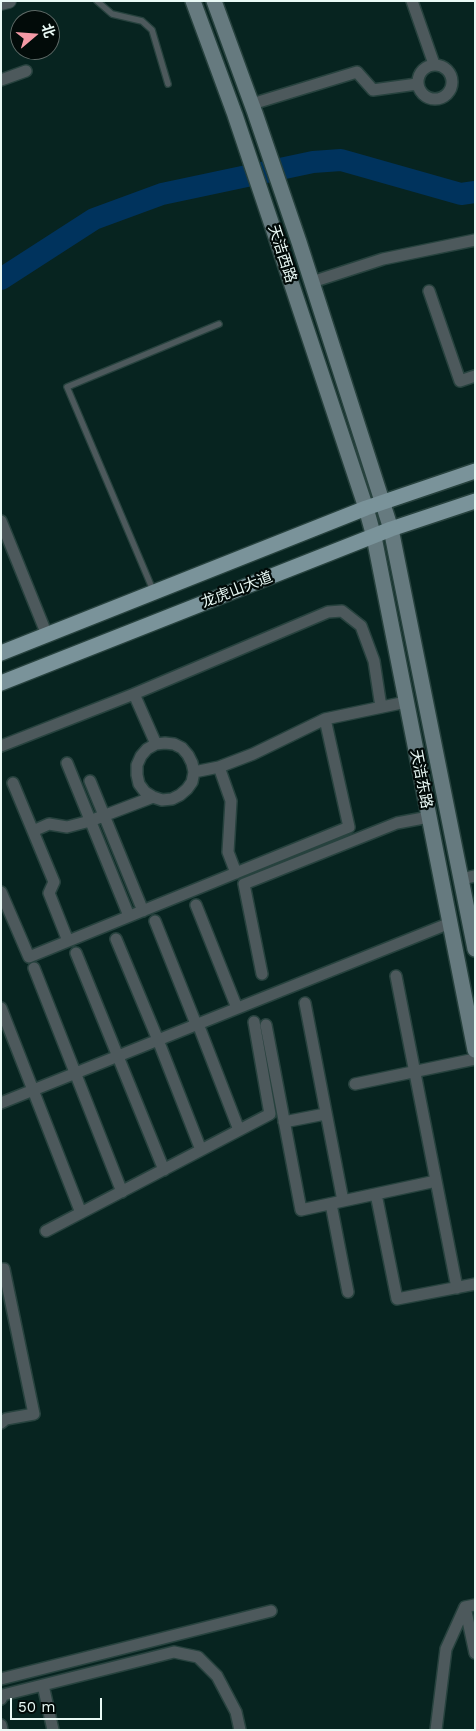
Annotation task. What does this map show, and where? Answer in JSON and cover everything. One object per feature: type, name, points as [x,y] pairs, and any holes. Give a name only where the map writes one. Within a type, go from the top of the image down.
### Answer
[{"type":"main road","name":"天洁西路","points":[[193,1],[235,115],[366,508]]},
{"type":"main road","points":[[214,1],[253,108]]},
{"type":"main road","name":"天洁西路","points":[[253,108],[299,242],[383,502]]},
{"type":"main road","name":"龙虎山大道","points":[[1,653],[366,508],[475,471]]},
{"type":"main road","name":"龙虎山大道","points":[[1,683],[391,529],[475,500]]},
{"type":"main road","name":"天洁东路","points":[[383,502],[391,529],[468,878],[475,949]]},
{"type":"main road","name":"天洁东路","points":[[366,508],[374,537],[475,1050]]},
{"type":"street","points":[[1,4],[10,1]]},
{"type":"street","points":[[412,1],[434,64]]},
{"type":"street","points":[[434,64],[446,68],[452,78],[452,88],[446,96],[428,99],[421,93],[417,84],[420,74],[425,68],[434,64]]},
{"type":"street","points":[[1,80],[26,71]]},
{"type":"street","points":[[253,108],[357,72],[373,90],[417,84]]},
{"type":"street","points":[[312,282],[383,259],[475,240]]},
{"type":"street","points":[[430,291],[460,381],[475,376]]},
{"type":"street","points":[[1,520],[47,635]]},
{"type":"street","points":[[1,746],[134,694],[328,612],[342,611],[360,626],[374,661],[381,707]]},
{"type":"street","points":[[134,694],[156,744]]},
{"type":"street","points":[[194,772],[218,767],[253,754],[325,719],[406,702]]},
{"type":"street","points":[[1,892],[29,957],[349,827],[325,719]]},
{"type":"street","points":[[156,744],[174,744],[182,748],[188,755],[194,772],[192,782],[180,796],[162,800],[145,792],[137,775],[137,765],[147,749],[156,744]]},
{"type":"street","points":[[67,763],[129,916]]},
{"type":"street","points":[[218,767],[231,801],[228,852],[236,873]]},
{"type":"street","points":[[90,781],[143,910]]},
{"type":"street","points":[[13,783],[54,882],[49,893],[68,941]]},
{"type":"street","points":[[33,831],[49,824],[67,827],[90,822],[153,797]]},
{"type":"street","points":[[262,974],[244,884],[397,823],[429,818]]},
{"type":"street","points":[[196,905],[237,1008]]},
{"type":"street","points":[[155,921],[239,1130]]},
{"type":"street","points":[[1,1102],[450,923]]},
{"type":"street","points":[[116,939],[201,1150]]},
{"type":"street","points":[[76,953],[119,1055],[164,1170]]},
{"type":"street","points":[[34,968],[122,1192]]},
{"type":"street","points":[[396,976],[457,1288]]},
{"type":"street","points":[[305,1003],[325,1114],[348,1292]]},
{"type":"street","points":[[1,1008],[81,1213]]},
{"type":"street","points":[[46,1231],[270,1114],[254,1022]]},
{"type":"street","points":[[266,1025],[302,1210],[436,1181]]},
{"type":"street","points":[[355,1084],[475,1059]]},
{"type":"street","points":[[284,1122],[325,1114]]},
{"type":"street","points":[[376,1194],[396,1299],[475,1284]]},
{"type":"street","points":[[1,1270],[4,1269],[34,1414],[6,1419],[1,1423]]},
{"type":"street","points":[[470,1606],[475,1653]]},
{"type":"street","points":[[436,1730],[446,1649],[470,1606]]},
{"type":"street","points":[[1,1679],[271,1611]]},
{"type":"street","points":[[1,1699],[3,1696],[43,1685],[174,1652],[198,1657],[217,1676],[236,1712],[240,1730]]},
{"type":"street","points":[[43,1685],[53,1730]]},
{"type":"street","points":[[1,1725],[2,1730]]},
{"type":"lane","points":[[98,1],[112,14],[142,21],[152,30],[168,84]]},
{"type":"lane","points":[[154,592],[67,387],[219,324]]},
{"type":"waterway","points":[[1,279],[94,219],[162,194],[313,162],[341,160],[461,194],[475,192]]}]
